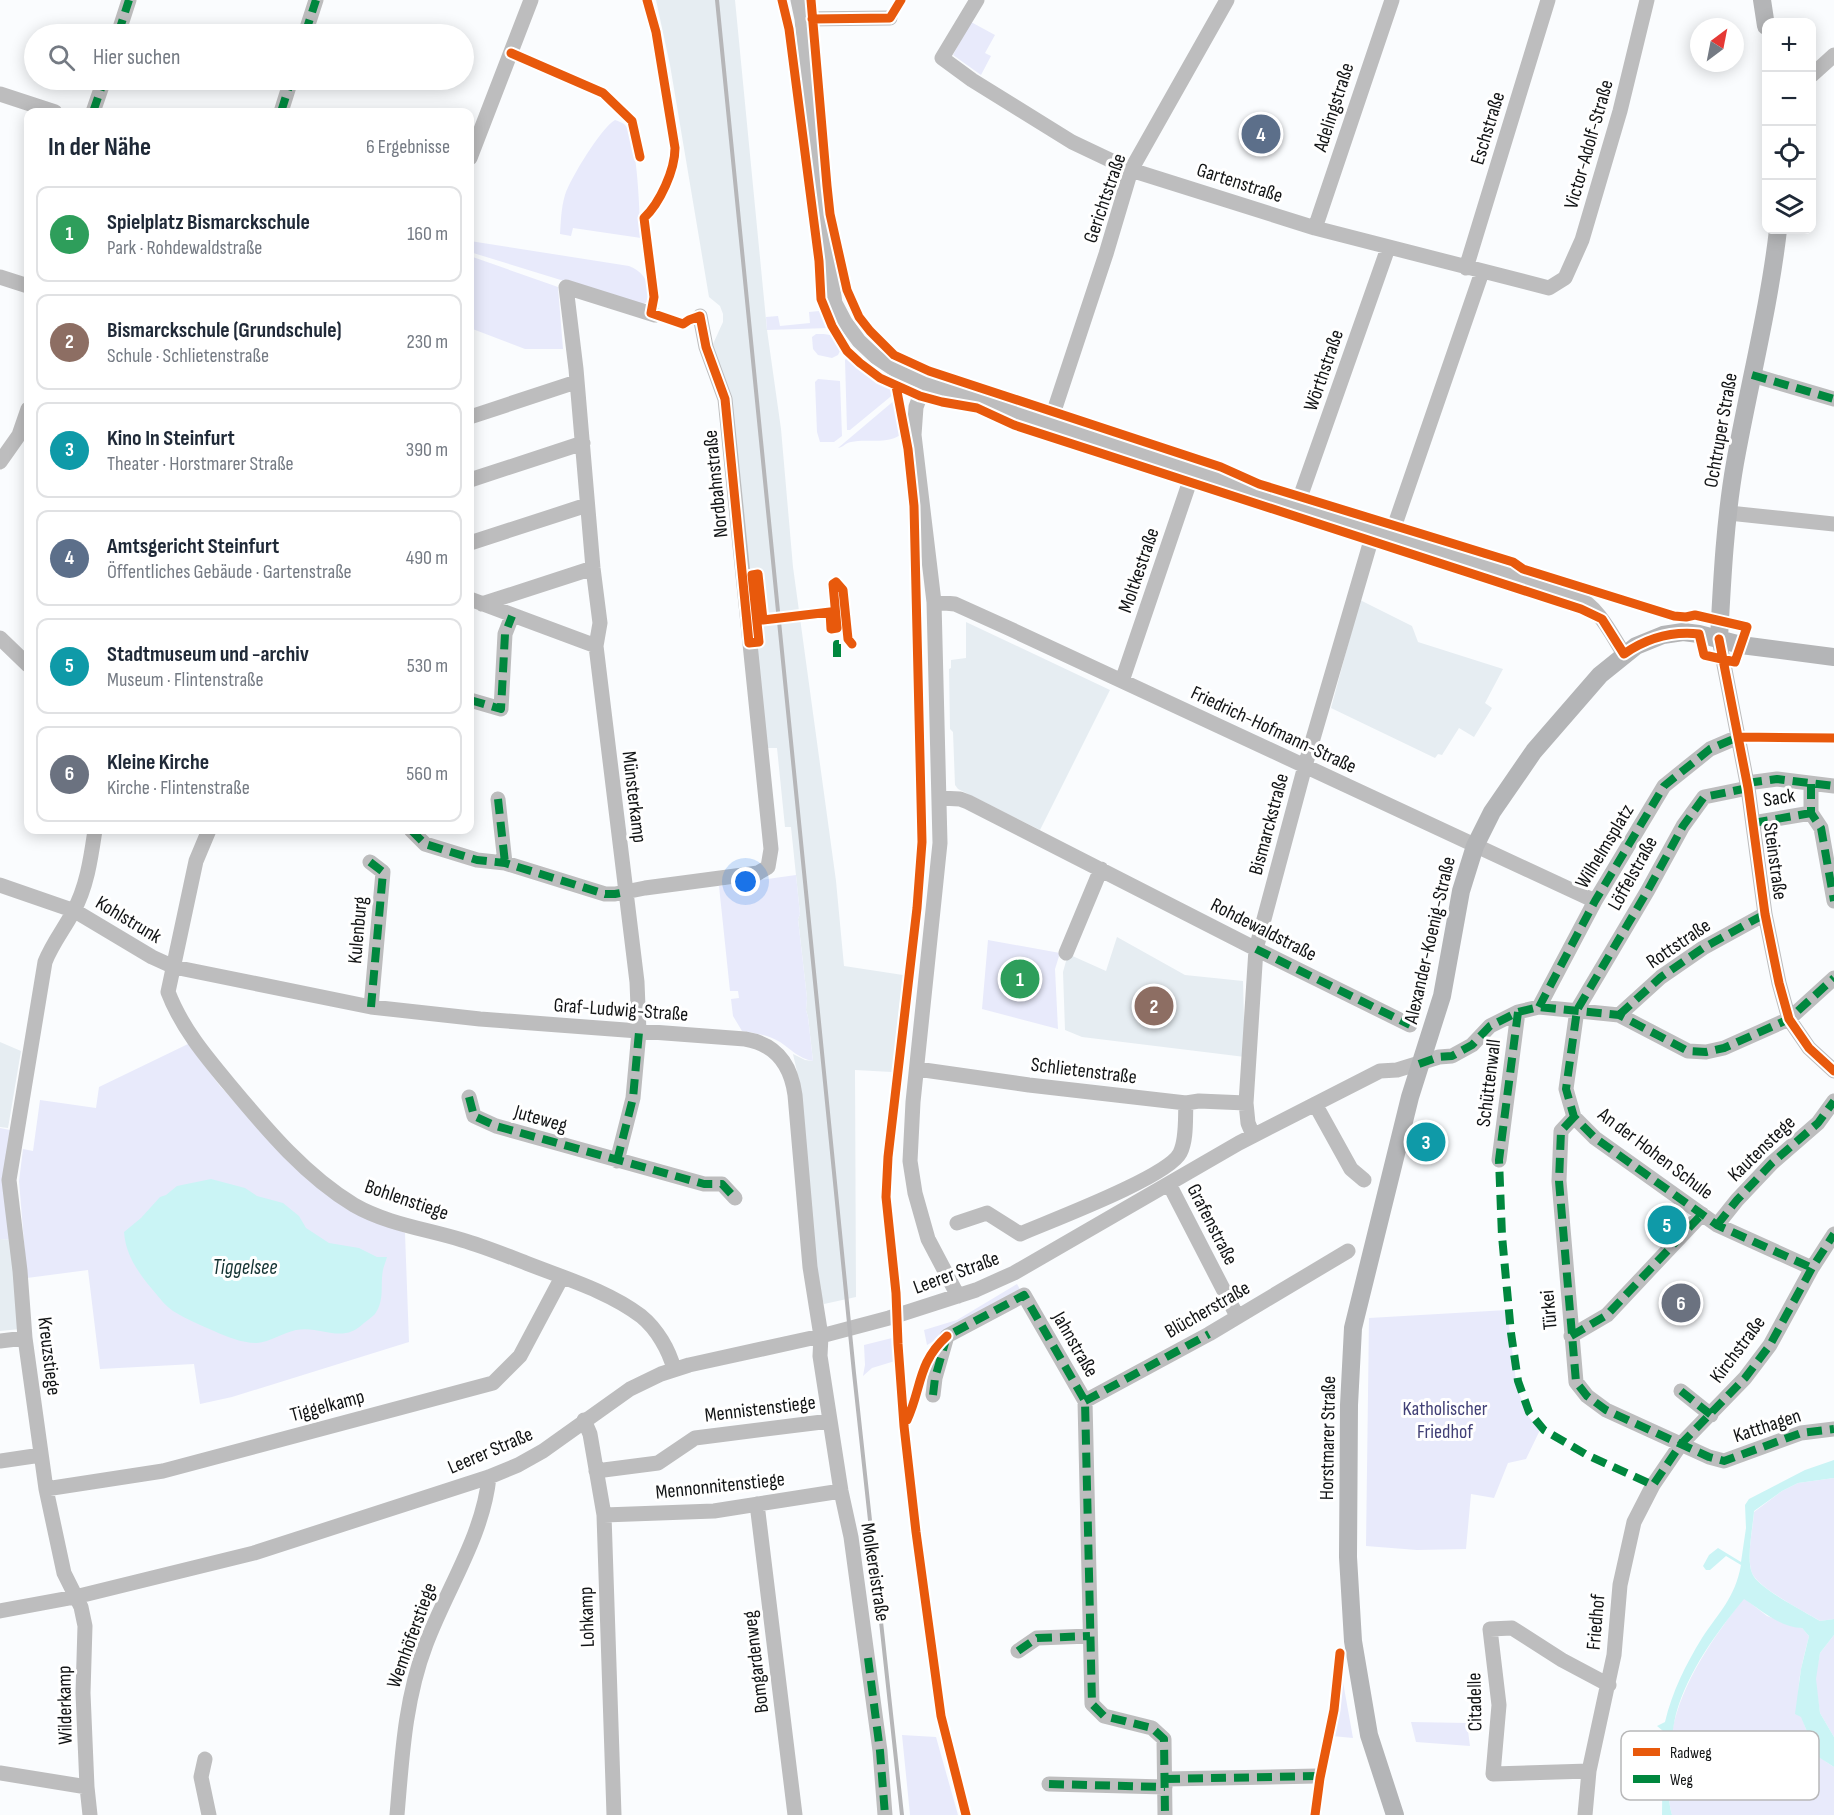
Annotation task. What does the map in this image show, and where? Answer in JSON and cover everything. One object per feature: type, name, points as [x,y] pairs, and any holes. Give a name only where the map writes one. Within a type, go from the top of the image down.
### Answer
[{"type":"main road","points":[[1762,0],[1765,18]]},
{"type":"main road","name":"Ochtruper Straße","points":[[1719,639],[1735,465],[1773,271],[1778,234]]},
{"type":"main road","name":"Alexander-Koenig-Straße","points":[[1419,1064],[1442,996],[1461,891],[1475,846],[1492,812],[1534,750],[1600,675],[1624,654],[1649,640],[1683,632],[1768,650],[1834,657]]},
{"type":"main road","name":"Horstmarer Straße","points":[[1395,1815],[1370,1735],[1353,1641],[1348,1557],[1348,1405],[1353,1328],[1419,1064]]},
{"type":"street","points":[[121,24],[129,0]]},
{"type":"street","points":[[308,24],[316,0]]},
{"type":"street","points":[[474,148],[531,0]]},
{"type":"street","points":[[798,0],[807,19],[819,191],[836,303],[845,322],[859,341],[876,357],[897,371],[925,383],[1575,596],[1594,609],[1624,654]]},
{"type":"street","name":"Gartenstraße","points":[[977,0],[942,58],[972,80],[1072,142],[1131,170],[1315,228],[1549,288]]},
{"type":"street","name":"Gerichtstraße","points":[[1050,423],[1106,254],[1131,170],[1227,0]]},
{"type":"street","name":"Adelingstraße","points":[[1315,228],[1392,0]]},
{"type":"street","name":"Eschstraße","points":[[1466,268],[1548,0]]},
{"type":"street","name":"Victor-Adolf-Straße","points":[[1549,288],[1565,278],[1582,240],[1620,111],[1647,0]]},
{"type":"street","points":[[807,19],[890,18]]},
{"type":"street","points":[[1815,72],[1834,55]]},
{"type":"street","points":[[94,108],[101,90]]},
{"type":"street","points":[[282,108],[288,90]]},
{"type":"street","points":[[0,94],[43,108]]},
{"type":"street","name":"Wörthstraße","points":[[1297,506],[1388,248]]},
{"type":"street","points":[[1391,536],[1482,272]]},
{"type":"street","points":[[0,277],[24,285]]},
{"type":"street","name":"Münsterkamp","points":[[639,1032],[637,982],[596,646],[600,622],[566,287],[655,315]]},
{"type":"street","name":"Nordbahnstraße","points":[[415,834],[425,844],[477,860],[505,863],[605,894],[758,873],[768,867],[771,859],[725,399],[706,347],[700,316]]},
{"type":"street","points":[[1752,375],[1834,399]]},
{"type":"street","points":[[474,416],[576,382]]},
{"type":"street","points":[[925,383],[916,407],[914,435],[933,602],[940,798],[939,868],[910,1137],[912,1177],[920,1216],[928,1239],[958,1296]]},
{"type":"street","points":[[0,462],[24,440]]},
{"type":"street","points":[[474,479],[583,443]]},
{"type":"street","name":"Moltkestraße","points":[[1122,681],[1193,472]]},
{"type":"street","points":[[474,542],[588,505]]},
{"type":"street","points":[[1729,513],[1834,524]]},
{"type":"street","name":"Bismarckstraße","points":[[1253,1135],[1248,1123],[1246,1103],[1256,949],[1305,766],[1374,530]]},
{"type":"street","points":[[474,599],[593,568]]},
{"type":"street","points":[[474,599],[512,616],[596,646]]},
{"type":"street","name":"Friedrich-Hofmann-Straße","points":[[933,602],[955,604],[1595,901]]},
{"type":"street","points":[[474,701],[501,709],[505,634],[512,616]]},
{"type":"street","points":[[0,638],[24,661]]},
{"type":"street","name":"Steinstraße","points":[[1719,639],[1747,786],[1779,983],[1789,1019],[1809,1048],[1834,1071]]},
{"type":"street","name":"Wilhelmsplatz","points":[[1539,1007],[1595,901],[1664,786],[1710,749],[1738,737]]},
{"type":"street","name":"Löffelstraße","points":[[1577,1010],[1683,826],[1704,796],[1777,779],[1834,786]]},
{"type":"street","points":[[1811,784],[1811,813],[1821,828],[1834,900]]},
{"type":"street","name":"Rohdewaldstraße","points":[[940,798],[960,799],[968,802],[1410,1025]]},
{"type":"street","points":[[498,799],[505,863]]},
{"type":"street","name":"Sack","points":[[1753,823],[1811,813]]},
{"type":"street","name":"Kohlstrunk","points":[[94,834],[89,871],[75,911],[152,957],[174,967]]},
{"type":"street","name":"Bohlenstiege","points":[[207,834],[196,861],[168,992],[200,1049],[262,1124],[296,1159],[336,1193],[355,1205],[377,1215],[464,1240],[562,1277],[612,1299],[642,1317],[662,1340],[671,1357],[674,1369]]},
{"type":"street","name":"Kulenburg","points":[[370,862],[383,872],[371,1007]]},
{"type":"street","points":[[1066,954],[1101,869]]},
{"type":"street","points":[[0,885],[75,911]]},
{"type":"street","name":"Kreuzstiege","points":[[75,911],[51,948],[45,962],[9,1180],[25,1338],[46,1489],[64,1573],[75,1597]]},
{"type":"street","name":"Rottstraße","points":[[1619,1015],[1661,977],[1703,948],[1766,914]]},
{"type":"street","name":"Graf-Ludwig-Straße","points":[[174,967],[371,1007],[480,1019],[729,1037],[754,1040],[771,1048],[783,1060],[792,1077],[810,1267],[821,1336]]},
{"type":"street","name":"Leerer Straße","points":[[0,1611],[75,1597],[254,1553],[489,1477],[543,1451],[630,1389],[674,1369],[821,1336],[983,1288],[1014,1273],[1253,1135],[1380,1071],[1397,1070],[1439,1057],[1452,1056],[1472,1045],[1490,1026],[1518,1012],[1539,1007],[1619,1015],[1688,1051],[1706,1052],[1724,1048],[1789,1019],[1834,978]]},
{"type":"street","name":"An der Hohen Schule","points":[[1577,1010],[1566,1089],[1574,1117],[1595,1138],[1717,1225],[1812,1268]]},
{"type":"street","name":"Schüttenwall","points":[[1499,1160],[1518,1012]]},
{"type":"street","points":[[617,1161],[633,1098],[639,1032]]},
{"type":"street","name":"Schlietenstraße","points":[[917,1069],[1186,1103],[1199,1101],[1246,1103]]},
{"type":"street","name":"Juteweg","points":[[469,1097],[474,1116],[496,1126],[704,1184],[722,1184],[735,1197]]},
{"type":"street","name":"Kautenstege","points":[[1717,1225],[1772,1163],[1818,1123],[1834,1101]]},
{"type":"street","name":"Leerer Straße","points":[[957,1223],[987,1213],[1020,1233],[1148,1179],[1171,1164],[1180,1153],[1184,1140],[1186,1103]]},
{"type":"street","points":[[1314,1104],[1352,1169],[1364,1180]]},
{"type":"street","name":"Türkei","points":[[1574,1117],[1561,1131],[1559,1181],[1576,1382],[1587,1396],[1606,1410],[1682,1444]]},
{"type":"street","name":"Grafenstraße","points":[[1168,1184],[1236,1316]]},
{"type":"street","points":[[1571,1336],[1607,1315],[1702,1214]]},
{"type":"street","name":"Kirchstraße","points":[[1682,1444],[1745,1378],[1770,1346],[1812,1268],[1834,1234]]},
{"type":"street","name":"Blücherstraße","points":[[1085,1401],[1209,1334],[1348,1251]]},
{"type":"street","name":"Tiggelkamp","points":[[46,1489],[163,1471],[493,1383],[520,1356],[562,1277]]},
{"type":"street","name":"Jahnstraße","points":[[933,1395],[935,1378],[947,1336],[1024,1295],[1085,1401],[1092,1704],[1104,1716],[1152,1728],[1164,1739],[1165,1783]]},
{"type":"street","name":"Molkereistraße","points":[[821,1336],[820,1356],[841,1491],[851,1537],[873,1693],[885,1815]]},
{"type":"street","points":[[0,1341],[25,1338]]},
{"type":"street","points":[[1681,1391],[1711,1415]]},
{"type":"street","name":"Lohkamp","points":[[584,1420],[590,1434],[604,1515],[614,1815]]},
{"type":"street","name":"Mennistenstiege","points":[[596,1471],[658,1463],[695,1438],[830,1420]]},
{"type":"street","name":"Katthagen","points":[[1682,1444],[1724,1461],[1801,1433],[1834,1429]]},
{"type":"street","name":"Friedhof","points":[[1585,1815],[1589,1771],[1614,1655],[1620,1585],[1634,1522],[1653,1485],[1682,1444]]},
{"type":"street","points":[[0,1461],[41,1455]]},
{"type":"street","name":"Wemhöferstiege","points":[[397,1815],[409,1697],[425,1645],[480,1523],[489,1477]]},
{"type":"street","name":"Mennonnitenstiege","points":[[604,1515],[714,1511],[841,1491]]},
{"type":"street","name":"Bomgardenweg","points":[[757,1504],[795,1815]]},
{"type":"street","name":"Wilderkamp","points":[[75,1597],[81,1607],[85,1626],[83,1693],[90,1815]]},
{"type":"street","name":"Citadelle","points":[[1589,1771],[1493,1774],[1499,1705],[1490,1629],[1512,1628],[1609,1685]]},
{"type":"street","points":[[1018,1651],[1037,1638],[1090,1636]]},
{"type":"street","points":[[205,1759],[201,1777],[209,1815]]},
{"type":"street","points":[[0,1773],[87,1787]]},
{"type":"street","points":[[1049,1784],[1165,1783],[1317,1776]]},
{"type":"street","points":[[1165,1783],[1165,1815]]},
{"type":"shaded area","points":[[656,0],[735,0],[767,330],[781,429],[793,567],[836,881],[844,966],[903,975],[892,1072],[855,1070],[856,1297],[824,1304],[818,1287],[801,1089],[793,1054],[813,1061],[806,1010],[807,998],[791,827],[785,827],[777,748],[765,748],[713,344],[723,322],[723,314],[720,306],[709,297],[670,65]]},
{"type":"shaded area","points":[[1360,600],[1412,626],[1418,642],[1503,669],[1485,703],[1492,708],[1474,737],[1459,728],[1442,755],[1438,754],[1435,758],[1331,708]]},
{"type":"shaded area","points":[[966,622],[1110,690],[1040,830],[958,789],[955,785],[953,732],[950,729],[949,669],[951,660],[966,658]]},
{"type":"shaded area","points":[[1117,937],[1185,975],[1243,981],[1245,1057],[1082,1037],[1065,1030],[1063,972],[1068,954],[1106,971]]},
{"type":"shaded area","points":[[0,1042],[21,1051],[8,1128],[0,1127]]},
{"type":"shaded area","points":[[0,1239],[12,1240],[20,1329],[0,1331]]},
{"type":"green space","points":[[971,22],[995,35],[985,53],[991,56],[981,75],[953,55]]},
{"type":"green space","points":[[615,120],[624,124],[633,145],[641,238],[573,228],[571,236],[560,234],[563,205],[568,188],[594,143]]},
{"type":"green space","points":[[474,242],[629,266],[643,276],[648,285],[647,302],[642,305],[474,253]]},
{"type":"green space","points":[[474,257],[558,287],[563,349],[525,349],[474,330]]},
{"type":"green space","points":[[816,281],[818,281],[822,311],[829,328],[767,330],[766,317],[778,316],[780,326],[810,323],[809,312],[819,311]]},
{"type":"green space","points":[[816,334],[834,337],[842,347],[838,355],[832,358],[818,355],[813,349],[812,337]]},
{"type":"green space","points":[[847,358],[858,368],[893,387],[895,393],[850,430],[847,430],[845,360]]},
{"type":"green space","points":[[818,379],[840,381],[842,436],[834,442],[820,442],[817,432],[815,382]]},
{"type":"green space","points":[[896,399],[903,432],[892,439],[851,442],[838,448]]},
{"type":"green space","points":[[796,875],[800,914],[798,919],[807,998],[806,1010],[813,1061],[799,1056],[771,1038],[742,1031],[733,1016],[731,999],[739,998],[738,991],[730,991],[719,886]]},
{"type":"green space","points":[[988,940],[1060,953],[1055,969],[1058,1029],[982,1009]]},
{"type":"green space","points":[[188,1044],[220,1086],[267,1137],[354,1209],[405,1233],[409,1342],[232,1397],[200,1404],[194,1364],[100,1369],[88,1270],[27,1278],[19,1181],[23,1149],[33,1151],[40,1100],[96,1108],[99,1087]]},
{"type":"green space","points":[[0,1128],[10,1130],[12,1240],[0,1239]]},
{"type":"green space","points":[[1017,1284],[1021,1291],[927,1345],[924,1330],[957,1320]]},
{"type":"green space","name":"Katholischer Friedhof","points":[[1507,1310],[1517,1388],[1528,1416],[1540,1430],[1526,1459],[1508,1463],[1494,1498],[1471,1494],[1466,1549],[1417,1550],[1366,1546],[1369,1318]]},
{"type":"green space","points":[[892,1338],[895,1361],[872,1368],[863,1376],[864,1345]]},
{"type":"green space","points":[[1834,1478],[1834,1619],[1820,1621],[1793,1606],[1756,1579],[1750,1566],[1750,1543],[1754,1512],[1782,1491],[1798,1483]]},
{"type":"green space","points":[[1744,1598],[1767,1616],[1802,1628],[1809,1636],[1799,1684],[1800,1706],[1807,1731],[1672,1731],[1683,1695],[1691,1678],[1721,1629]]},
{"type":"green space","points":[[1834,1635],[1834,1737],[1820,1713],[1815,1679],[1820,1653]]},
{"type":"green space","points":[[1341,1671],[1353,1738],[1332,1736]]},
{"type":"green space","points":[[1411,1722],[1467,1723],[1470,1746],[1416,1742]]},
{"type":"green space","points":[[902,1735],[936,1737],[958,1815],[910,1815]]},
{"type":"green space","points":[[1819,1756],[1834,1767],[1834,1815],[1672,1815],[1669,1800],[1819,1800]]},
{"type":"water","name":"Tiggelsee","points":[[211,1179],[245,1188],[257,1196],[283,1203],[299,1216],[306,1228],[329,1243],[359,1248],[377,1257],[387,1257],[383,1270],[380,1303],[375,1314],[348,1333],[305,1329],[286,1333],[267,1341],[251,1343],[224,1335],[171,1309],[151,1288],[135,1266],[125,1241],[124,1232],[141,1218],[160,1197],[177,1186]]},
{"type":"water","points":[[1834,1460],[1834,1478],[1798,1483],[1782,1491],[1754,1511],[1750,1567],[1756,1579],[1763,1586],[1793,1606],[1820,1621],[1834,1619],[1834,1635],[1820,1653],[1816,1679],[1820,1713],[1834,1737],[1834,1767],[1819,1757],[1819,1731],[1807,1731],[1801,1717],[1795,1714],[1801,1669],[1809,1636],[1802,1628],[1779,1622],[1744,1599],[1696,1667],[1681,1698],[1673,1731],[1663,1731],[1657,1726],[1665,1722],[1671,1700],[1685,1668],[1735,1587],[1741,1565],[1726,1556],[1710,1570],[1706,1570],[1703,1566],[1709,1555],[1718,1548],[1741,1562],[1746,1528],[1745,1505],[1749,1499],[1805,1470]]},
{"type":"water","points":[[1662,1800],[1669,1800],[1672,1815],[1662,1815]]},
{"type":"railway","points":[[717,0],[854,1373],[902,1815]]},
{"type":"marked path","points":[[121,24],[129,0]]},
{"type":"marked path","points":[[308,24],[316,0]]},
{"type":"marked path","points":[[94,108],[101,90]]},
{"type":"marked path","points":[[282,108],[288,90]]},
{"type":"marked path","points":[[1752,375],[1834,399]]},
{"type":"marked path","points":[[474,701],[501,709],[505,634],[512,616]]},
{"type":"marked path","points":[[837,657],[837,644],[852,644]]},
{"type":"marked path","points":[[1539,1007],[1595,901],[1664,786],[1710,749],[1738,737]]},
{"type":"marked path","points":[[1747,783],[1777,779],[1834,786]]},
{"type":"marked path","points":[[1811,784],[1811,813],[1821,828],[1834,901]]},
{"type":"marked path","points":[[1748,788],[1704,797],[1683,826],[1577,1010],[1566,1089],[1574,1117],[1595,1138],[1717,1225],[1812,1268]]},
{"type":"marked path","points":[[498,799],[505,863]]},
{"type":"marked path","points":[[1753,823],[1811,813]]},
{"type":"marked path","points":[[415,834],[425,844],[477,860],[505,863],[605,894],[626,892]]},
{"type":"marked path","points":[[370,862],[383,872],[371,1007]]},
{"type":"marked path","points":[[1619,1015],[1661,977],[1703,948],[1765,914]]},
{"type":"marked path","points":[[1256,949],[1410,1025]]},
{"type":"marked path","points":[[1419,1064],[1439,1057],[1452,1056],[1472,1045],[1490,1026],[1518,1012],[1539,1007],[1619,1015],[1688,1051],[1706,1052],[1724,1048],[1789,1019],[1834,978]]},
{"type":"marked path","points":[[1518,1012],[1499,1160],[1502,1236],[1518,1381],[1529,1412],[1544,1430],[1587,1455],[1653,1485],[1681,1444],[1745,1378],[1770,1345],[1812,1268],[1834,1234]]},
{"type":"marked path","points":[[617,1161],[633,1098],[639,1032]]},
{"type":"marked path","points":[[469,1097],[474,1116],[496,1126],[704,1184],[722,1184],[735,1198]]},
{"type":"marked path","points":[[1717,1225],[1772,1163],[1818,1123],[1834,1101]]},
{"type":"marked path","points":[[1574,1117],[1561,1131],[1559,1181],[1576,1382],[1587,1396],[1606,1410],[1709,1457],[1724,1461],[1801,1433],[1834,1429]]},
{"type":"marked path","points":[[1571,1336],[1607,1315],[1702,1214]]},
{"type":"marked path","points":[[933,1395],[935,1378],[947,1336],[1024,1295],[1085,1401],[1092,1704],[1104,1716],[1152,1728],[1164,1739],[1165,1815]]},
{"type":"marked path","points":[[1085,1401],[1209,1334]]},
{"type":"marked path","points":[[1681,1391],[1711,1415]]},
{"type":"marked path","points":[[1018,1651],[1037,1638],[1090,1636]]},
{"type":"marked path","points":[[868,1658],[880,1751],[885,1815]]},
{"type":"marked path","points":[[1165,1779],[1321,1776]]},
{"type":"marked path","points":[[1049,1784],[1165,1787]]},
{"type":"cycle path","points":[[647,0],[656,32],[675,148],[666,186],[656,204],[644,218],[654,297],[651,313],[683,324],[700,316],[706,347],[725,399],[749,643],[759,642],[752,575],[758,574],[763,620],[830,612],[831,629],[837,628],[833,584],[836,582],[843,590],[848,639],[852,644]]},
{"type":"cycle path","points":[[782,0],[789,29],[819,261],[821,299],[832,326],[847,351],[880,378],[920,396],[977,408],[1014,425],[1581,609],[1602,619],[1624,654],[1660,637],[1689,633],[1699,634],[1704,655],[1735,662],[1747,627],[1695,615],[1674,616],[1523,569],[1513,562],[1259,484],[1221,467],[929,371],[894,355],[859,317],[847,290],[830,214],[811,0]]},
{"type":"cycle path","points":[[812,19],[890,18],[901,0]]},
{"type":"cycle path","points":[[511,53],[603,93],[632,121],[640,157]]},
{"type":"cycle path","points":[[896,386],[908,449],[914,506],[922,842],[917,908],[888,1157],[886,1197],[896,1293],[904,1426],[916,1532],[941,1716],[966,1815]]},
{"type":"cycle path","points":[[1719,639],[1748,788],[1765,914],[1779,983],[1789,1019],[1809,1048],[1834,1071]]},
{"type":"cycle path","points":[[1738,737],[1834,738]]},
{"type":"cycle path","points":[[907,1420],[925,1366],[937,1346],[947,1336]]},
{"type":"cycle path","points":[[1315,1815],[1334,1710],[1340,1653]]},
{"type":"place","name":"Amtsgericht Steinfurt","points":[[1261,134]]},
{"type":"place","name":"Spielplatz Bismarckschule","points":[[1020,979]]},
{"type":"place","name":"Bismarckschule (Grundschule)","points":[[1154,1006]]},
{"type":"place","name":"Kino In Steinfurt","points":[[1426,1142]]},
{"type":"place","name":"Stadtmuseum und -archiv","points":[[1667,1225]]},
{"type":"place","name":"Kleine Kirche","points":[[1681,1303]]}]
